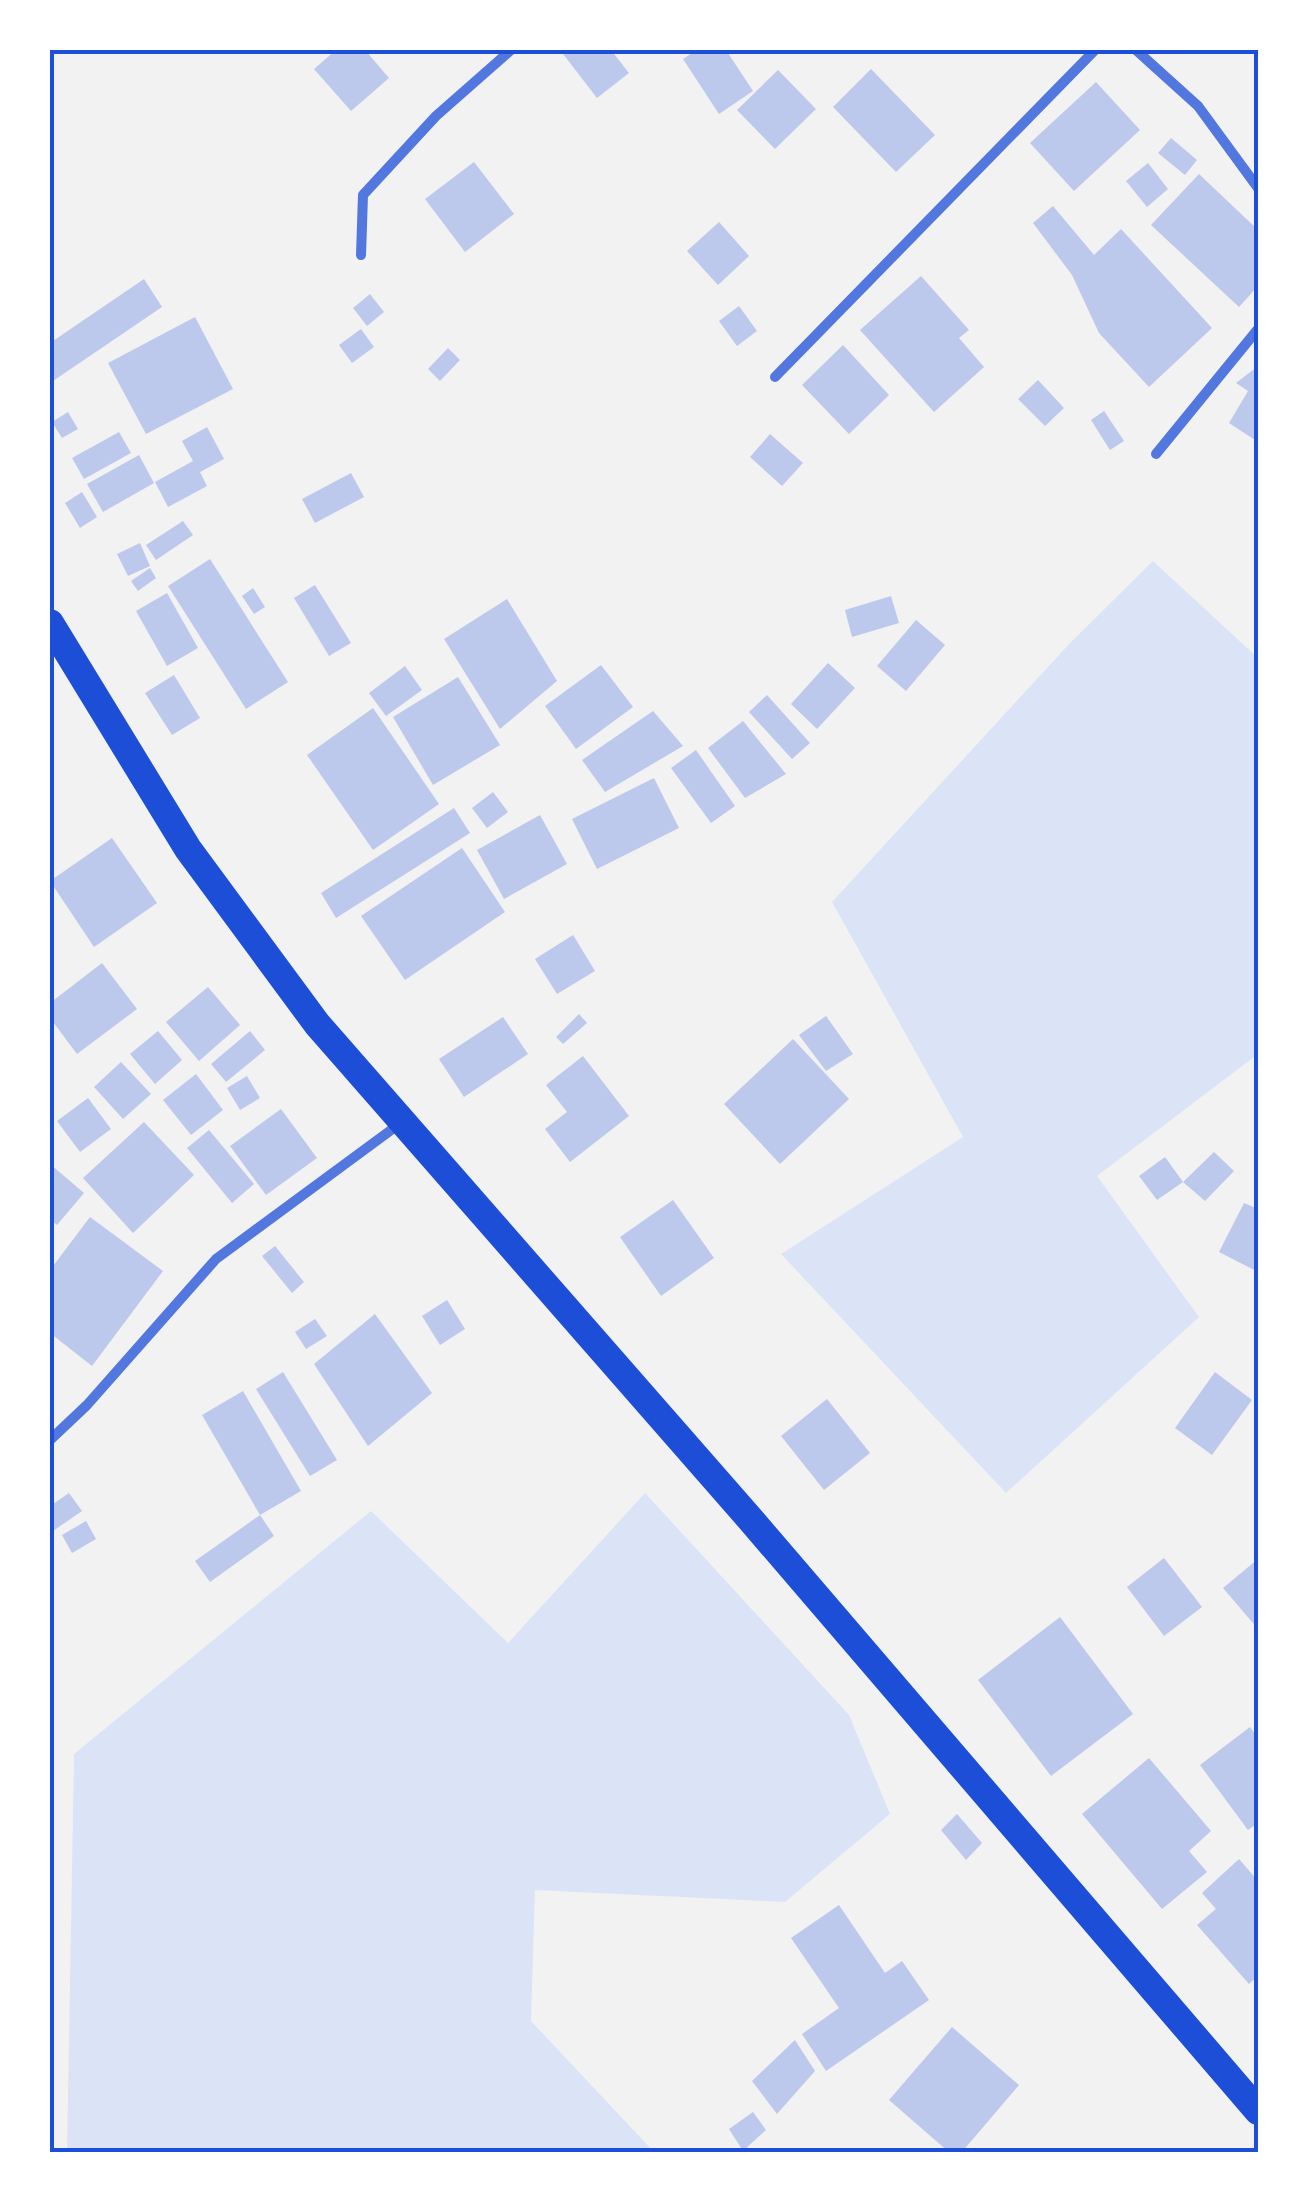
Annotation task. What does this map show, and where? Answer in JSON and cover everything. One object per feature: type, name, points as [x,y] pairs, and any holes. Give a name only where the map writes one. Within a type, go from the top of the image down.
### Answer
[{"type":"highway","points":[[50,623],[188,850],[317,1024],[1258,2111]]},
{"type":"street","points":[[362,256],[363,195],[436,116],[512,50]]},
{"type":"street","points":[[775,377],[1095,50]]},
{"type":"street","points":[[1136,50],[1198,106],[1258,188]]},
{"type":"street","points":[[1156,454],[1258,329]]},
{"type":"street","points":[[50,1440],[87,1405],[216,1260],[402,1122]]},
{"type":"shaded area","points":[[1153,561],[1258,658],[1258,1054],[1097,1176],[1199,1317],[1006,1493],[781,1254],[963,1137],[832,902],[1070,643]]},
{"type":"shaded area","points":[[645,1493],[849,1715],[890,1814],[785,1902],[535,1890],[531,2021],[655,2153],[67,2153],[74,1754],[371,1511],[508,1643]]},
{"type":"building","points":[[336,50],[365,50],[389,78],[351,111],[314,69]]},
{"type":"building","points":[[560,50],[611,50],[629,73],[597,98]]},
{"type":"building","points":[[697,50],[726,50],[753,91],[719,114],[683,59]]},
{"type":"building","points":[[871,69],[935,135],[896,172],[833,107]]},
{"type":"building","points":[[778,70],[816,109],[775,149],[737,110]]},
{"type":"building","points":[[1096,82],[1140,130],[1074,191],[1030,143]]},
{"type":"building","points":[[1171,138],[1197,160],[1185,175],[1158,153]]},
{"type":"building","points":[[474,162],[514,214],[465,252],[425,199]]},
{"type":"building","points":[[1148,163],[1168,189],[1147,207],[1126,181]]},
{"type":"building","points":[[1199,174],[1258,230],[1258,286],[1239,307],[1151,225]]},
{"type":"building","points":[[1053,206],[1094,255],[1121,229],[1212,328],[1149,387],[1099,333],[1072,275],[1033,223]]},
{"type":"building","points":[[719,222],[749,256],[718,285],[687,251]]},
{"type":"building","points":[[921,276],[969,330],[959,338],[984,367],[934,412],[860,330]]},
{"type":"building","points":[[144,279],[162,307],[50,383],[50,343]]},
{"type":"building","points":[[370,294],[384,312],[367,326],[353,308]]},
{"type":"building","points":[[739,306],[757,331],[737,346],[719,321]]},
{"type":"building","points":[[195,317],[233,389],[146,434],[108,363]]},
{"type":"building","points":[[361,329],[374,347],[352,363],[339,345]]},
{"type":"building","points":[[843,345],[889,395],[849,434],[802,385]]},
{"type":"building","points":[[448,348],[460,360],[440,381],[428,369]]},
{"type":"building","points":[[1258,366],[1258,442],[1229,423],[1248,391],[1236,383]]},
{"type":"building","points":[[1038,380],[1064,408],[1045,426],[1018,399]]},
{"type":"building","points":[[1104,411],[1124,441],[1110,450],[1091,420]]},
{"type":"building","points":[[68,412],[78,429],[62,438],[52,422]]},
{"type":"building","points":[[207,427],[224,459],[200,472],[207,486],[168,507],[155,482],[193,461],[182,441]]},
{"type":"building","points":[[119,432],[131,453],[84,479],[72,458]]},
{"type":"building","points":[[770,434],[803,463],[782,486],[750,457]]},
{"type":"building","points":[[139,455],[154,483],[103,512],[87,484]]},
{"type":"building","points":[[351,473],[364,497],[315,523],[302,499]]},
{"type":"building","points":[[82,492],[97,517],[80,528],[65,503]]},
{"type":"building","points":[[183,521],[193,535],[156,560],[146,545]]},
{"type":"building","points":[[140,543],[150,566],[128,576],[117,554]]},
{"type":"building","points":[[210,559],[288,682],[246,709],[168,586]]},
{"type":"building","points":[[150,568],[156,578],[138,591],[131,581]]},
{"type":"building","points":[[315,585],[351,643],[329,656],[294,598]]},
{"type":"building","points":[[253,588],[265,607],[254,614],[242,596]]},
{"type":"building","points":[[167,593],[198,648],[167,666],[136,611]]},
{"type":"building","points":[[891,596],[899,623],[852,637],[845,610]]},
{"type":"building","points":[[507,599],[557,681],[500,729],[444,639]]},
{"type":"building","points":[[916,620],[945,645],[906,691],[877,666]]},
{"type":"building","points":[[828,663],[855,688],[817,729],[791,704]]},
{"type":"building","points":[[601,665],[633,707],[576,749],[545,706]]},
{"type":"building","points":[[405,666],[422,690],[386,716],[369,693]]},
{"type":"building","points":[[174,675],[200,718],[172,735],[145,693]]},
{"type":"building","points":[[458,677],[500,745],[433,785],[393,717]]},
{"type":"building","points":[[767,695],[810,743],[792,759],[749,712]]},
{"type":"building","points":[[373,708],[439,804],[373,850],[307,755]]},
{"type":"building","points":[[653,711],[683,746],[605,792],[582,760]]},
{"type":"building","points":[[743,721],[786,774],[745,798],[708,748]]},
{"type":"building","points":[[696,750],[735,806],[711,823],[671,768]]},
{"type":"building","points":[[654,778],[679,828],[597,869],[572,819]]},
{"type":"building","points":[[493,792],[508,812],[487,828],[472,808]]},
{"type":"building","points":[[454,808],[470,833],[336,918],[321,893]]},
{"type":"building","points":[[540,815],[567,864],[504,899],[477,850]]},
{"type":"building","points":[[112,838],[157,903],[94,947],[50,881]]},
{"type":"building","points":[[462,848],[505,912],[405,980],[361,916]]},
{"type":"building","points":[[573,935],[595,971],[557,994],[535,959]]},
{"type":"building","points":[[102,963],[137,1009],[77,1054],[50,1018],[50,1003]]},
{"type":"building","points":[[208,987],[240,1025],[199,1061],[166,1022]]},
{"type":"building","points":[[579,1014],[587,1023],[563,1044],[556,1037]]},
{"type":"building","points":[[826,1016],[853,1054],[826,1071],[799,1035]]},
{"type":"building","points":[[503,1017],[528,1054],[464,1097],[439,1059]]},
{"type":"building","points":[[158,1031],[182,1060],[155,1084],[130,1054]]},
{"type":"building","points":[[250,1031],[265,1050],[226,1082],[211,1064]]},
{"type":"building","points":[[793,1039],[849,1099],[780,1164],[724,1104]]},
{"type":"building","points":[[583,1056],[629,1116],[570,1162],[545,1129],[567,1112],[546,1085]]},
{"type":"building","points":[[121,1062],[151,1094],[123,1119],[94,1087]]},
{"type":"building","points":[[196,1074],[223,1110],[191,1135],[163,1100]]},
{"type":"building","points":[[247,1076],[260,1098],[240,1110],[227,1088]]},
{"type":"building","points":[[88,1098],[111,1129],[80,1152],[57,1121]]},
{"type":"building","points":[[281,1109],[317,1158],[266,1195],[230,1146]]},
{"type":"building","points":[[144,1122],[194,1175],[133,1233],[83,1178]]},
{"type":"building","points":[[209,1130],[254,1184],[232,1203],[187,1148]]},
{"type":"building","points":[[1214,1152],[1234,1171],[1205,1201],[1183,1182]]},
{"type":"building","points":[[1165,1157],[1183,1182],[1157,1200],[1139,1176]]},
{"type":"building","points":[[50,1164],[84,1193],[57,1225],[50,1219]]},
{"type":"building","points":[[673,1200],[714,1258],[661,1296],[620,1237]]},
{"type":"building","points":[[1244,1203],[1258,1209],[1258,1272],[1219,1252]]},
{"type":"building","points":[[90,1217],[163,1271],[92,1366],[50,1333],[50,1270]]},
{"type":"building","points":[[275,1246],[304,1282],[292,1293],[262,1256]]},
{"type":"building","points":[[447,1300],[465,1329],[440,1345],[422,1316]]},
{"type":"building","points":[[375,1314],[432,1393],[368,1446],[314,1364]]},
{"type":"building","points":[[315,1319],[327,1336],[306,1349],[295,1332]]},
{"type":"building","points":[[283,1372],[337,1460],[310,1476],[256,1389]]},
{"type":"building","points":[[1215,1372],[1252,1400],[1212,1455],[1175,1428]]},
{"type":"building","points":[[243,1391],[301,1491],[260,1515],[202,1415]]},
{"type":"building","points":[[827,1399],[870,1453],[824,1490],[781,1436]]},
{"type":"building","points":[[69,1493],[82,1511],[53,1531],[50,1506]]},
{"type":"building","points":[[260,1515],[274,1536],[210,1582],[195,1561]]},
{"type":"building","points":[[86,1521],[96,1539],[72,1553],[62,1535]]},
{"type":"building","points":[[1164,1558],[1202,1607],[1164,1636],[1127,1587]]},
{"type":"building","points":[[1258,1559],[1258,1629],[1223,1588]]},
{"type":"building","points":[[1060,1617],[1133,1714],[1051,1776],[978,1680]]},
{"type":"building","points":[[1250,1727],[1258,1738],[1258,1823],[1248,1830],[1200,1765]]},
{"type":"building","points":[[1149,1758],[1211,1831],[1189,1851],[1207,1872],[1162,1909],[1082,1814]]},
{"type":"building","points":[[957,1814],[982,1843],[966,1860],[941,1830]]},
{"type":"building","points":[[1239,1859],[1258,1881],[1258,1976],[1249,1984],[1197,1925],[1216,1909],[1202,1893]]},
{"type":"building","points":[[839,1905],[885,1973],[902,1961],[929,2000],[826,2071],[802,2034],[839,2008],[791,1938]]},
{"type":"building","points":[[952,2027],[1019,2085],[961,2153],[950,2153],[889,2100]]},
{"type":"building","points":[[795,2040],[815,2071],[777,2114],[752,2081]]},
{"type":"building","points":[[753,2112],[766,2130],[743,2151],[729,2129]]}]
